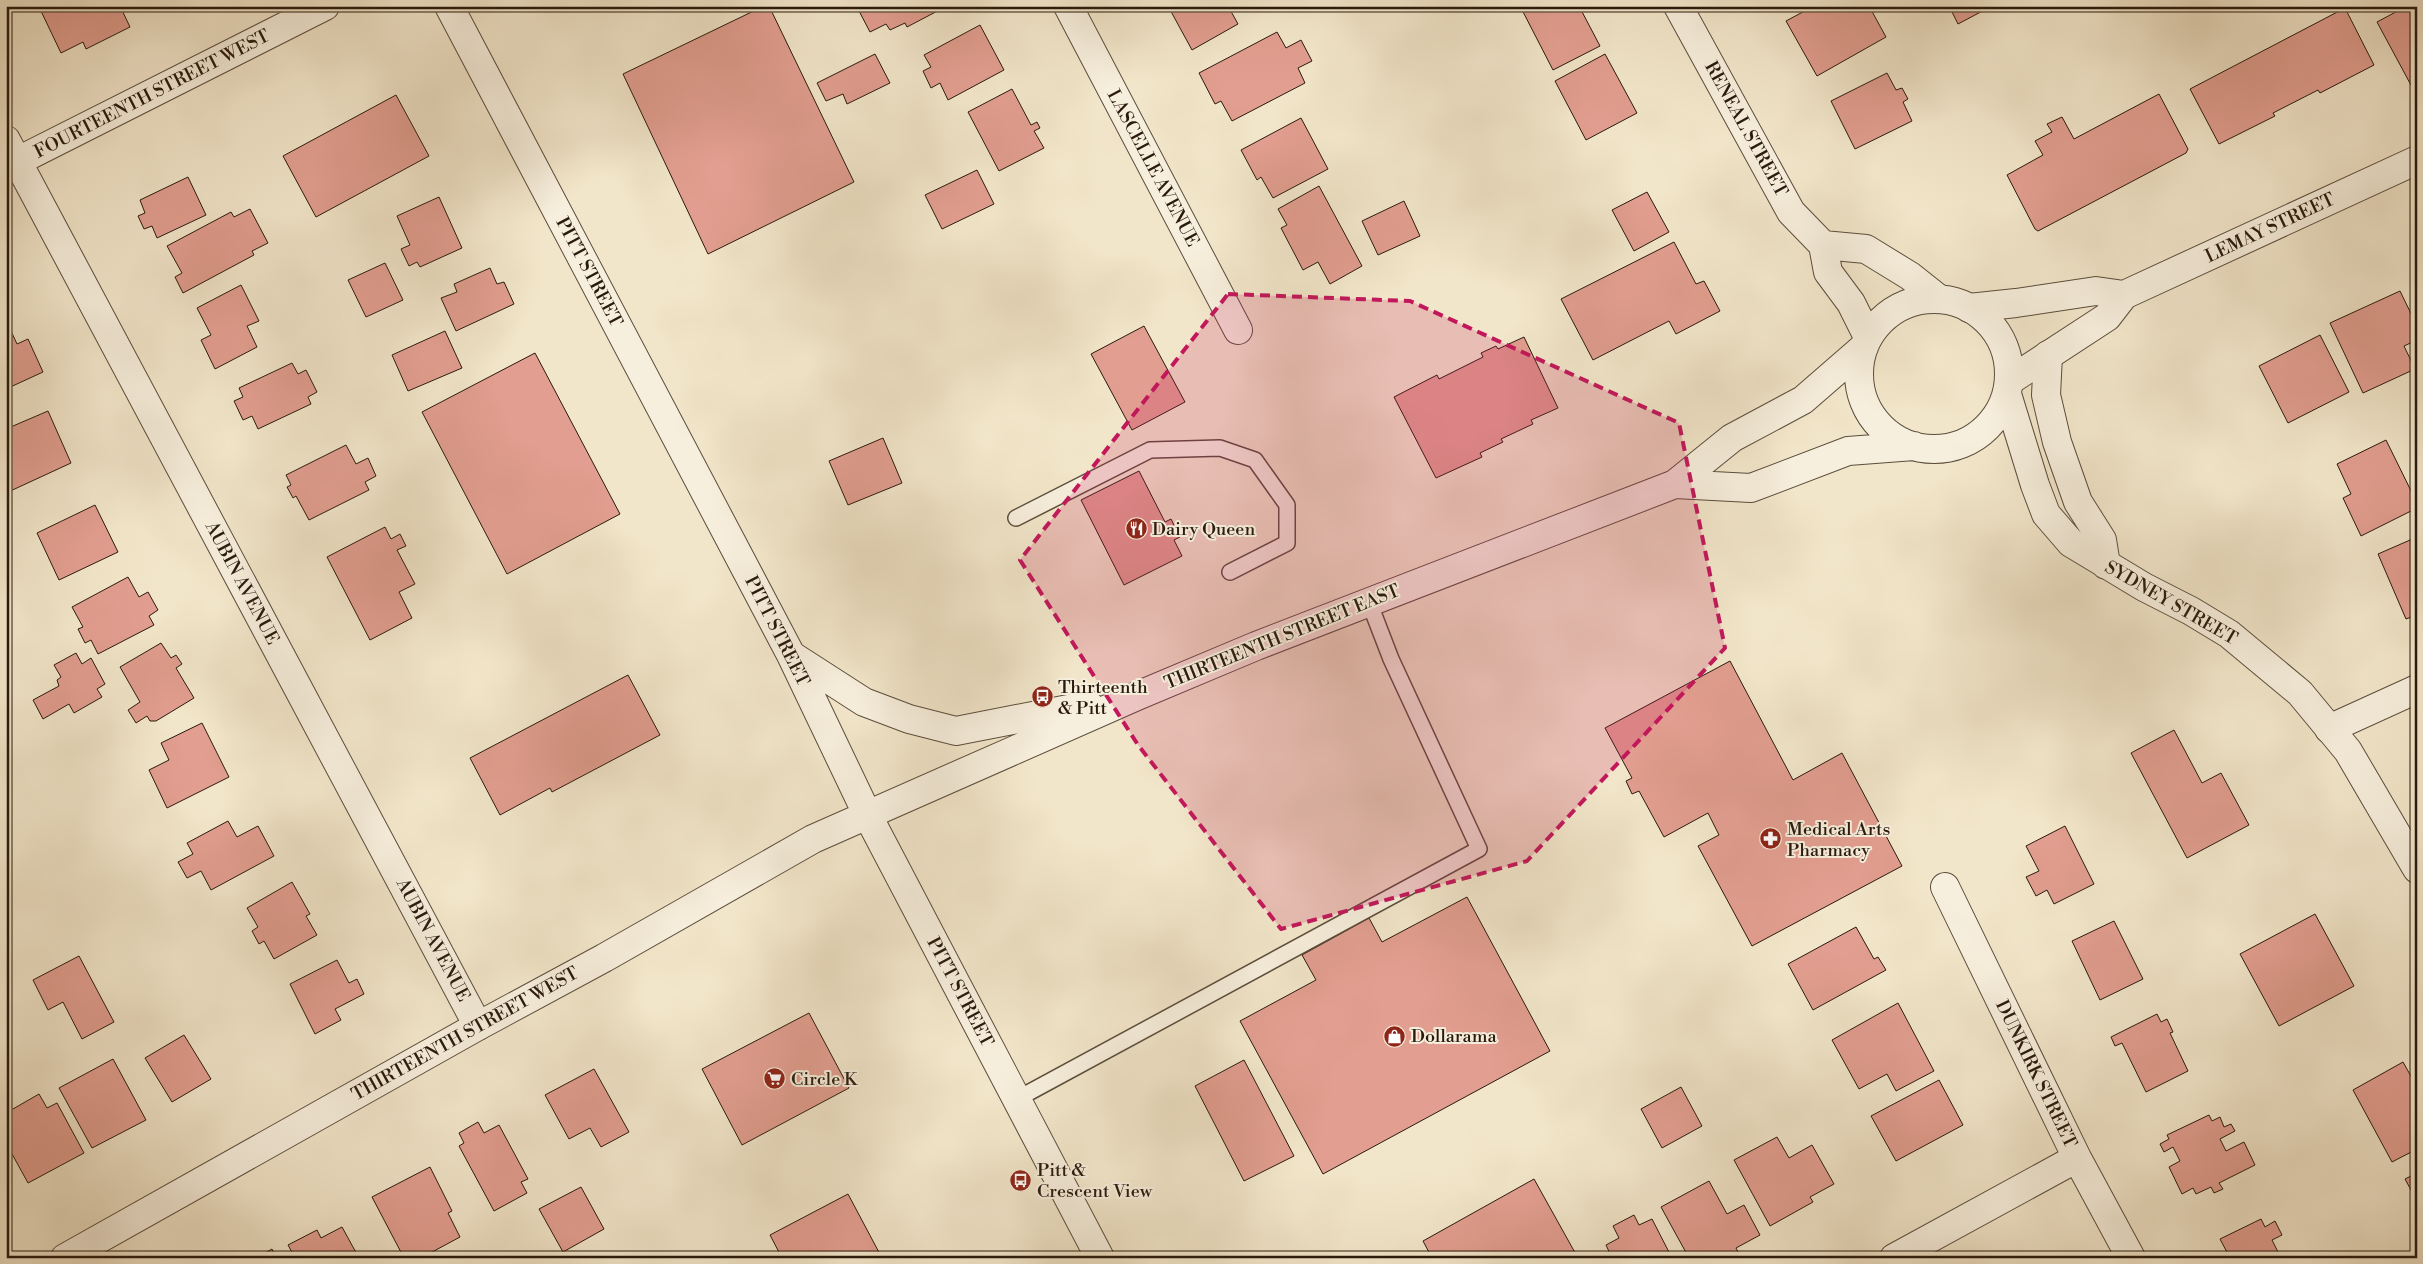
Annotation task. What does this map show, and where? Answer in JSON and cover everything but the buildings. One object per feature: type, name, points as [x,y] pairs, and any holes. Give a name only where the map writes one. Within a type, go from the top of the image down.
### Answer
[{"type":"street","name":"FOURTEENTH STREET WEST","points":[[10,157],[325,6]]},
{"type":"street","name":"PITT STREET","points":[[449,6],[791,655],[867,814],[1100,1258]]},
{"type":"street","name":"LASCELLE AVENUE","points":[[1068,6],[1238,330]]},
{"type":"street","name":"RENEAL STREET","points":[[1678,6],[1791,212],[1823,245]]},
{"type":"street","name":"AUBIN AVENUE","points":[[10,157],[478,1026]]},
{"type":"street","name":"LEMAY STREET","points":[[2008,387],[2048,355],[2107,317],[2124,295],[2417,160]]},
{"type":"street","points":[[1866,342],[1851,303],[1828,272],[1823,245],[1866,250],[1910,276],[1939,299],[1969,308],[1993,327],[2002,341],[2007,355],[2008,387],[1997,415],[1975,437],[1946,448],[1914,446],[1886,432],[1867,408],[1861,393],[1860,362],[1866,342],[1882,320],[1894,310],[1908,304],[1939,299]]},
{"type":"street","points":[[1969,308],[2096,291],[2124,295]]},
{"type":"street","name":"THIRTEENTH STREET EAST","points":[[867,814],[1137,696],[1368,602],[1675,484],[1732,438],[1803,400],[1866,342]]},
{"type":"street","points":[[2048,355],[2046,395],[2057,442],[2078,502],[2102,540],[2106,565]]},
{"type":"street","name":"SYDNEY STREET","points":[[2008,387],[2035,485],[2046,514],[2071,543],[2106,565],[2192,611],[2229,634],[2300,693],[2348,751],[2417,869]]},
{"type":"street","name":"THIRTEENTH STREET EAST","points":[[1675,484],[1751,488],[1848,450],[1914,446]]},
{"type":"street","points":[[791,655],[864,702],[909,719],[956,731],[1137,696]]},
{"type":"street","points":[[2330,729],[2417,688]]},
{"type":"street","name":"THIRTEENTH STREET WEST","points":[[65,1258],[478,1026],[604,958],[780,856],[867,814]]},
{"type":"street","name":"DUNKIRK STREET","points":[[1945,887],[2077,1158],[2131,1258]]},
{"type":"street","points":[[1894,1258],[2077,1158]]},
{"type":"lane","points":[[1016,518],[1150,450],[1220,448],[1255,460],[1287,505],[1287,543],[1230,572]]},
{"type":"lane","points":[[1017,1099],[1479,849],[1391,659],[1368,602]]},
{"type":"highlighted area","points":[[1228,294],[1410,301],[1679,423],[1725,648],[1527,861],[1281,929],[1138,745],[1020,560]]},
{"type":"place","name":"Dairy Queen","points":[[1136,529]]},
{"type":"place","name":"Thirteenth & Pitt","points":[[1042,697]]},
{"type":"place","name":"Medical Arts Pharmacy","points":[[1771,839]]},
{"type":"place","name":"Dollarama","points":[[1395,1036]]},
{"type":"place","name":"Circle K","points":[[775,1079]]},
{"type":"place","name":"Pitt & Crescent View","points":[[1021,1180]]}]
